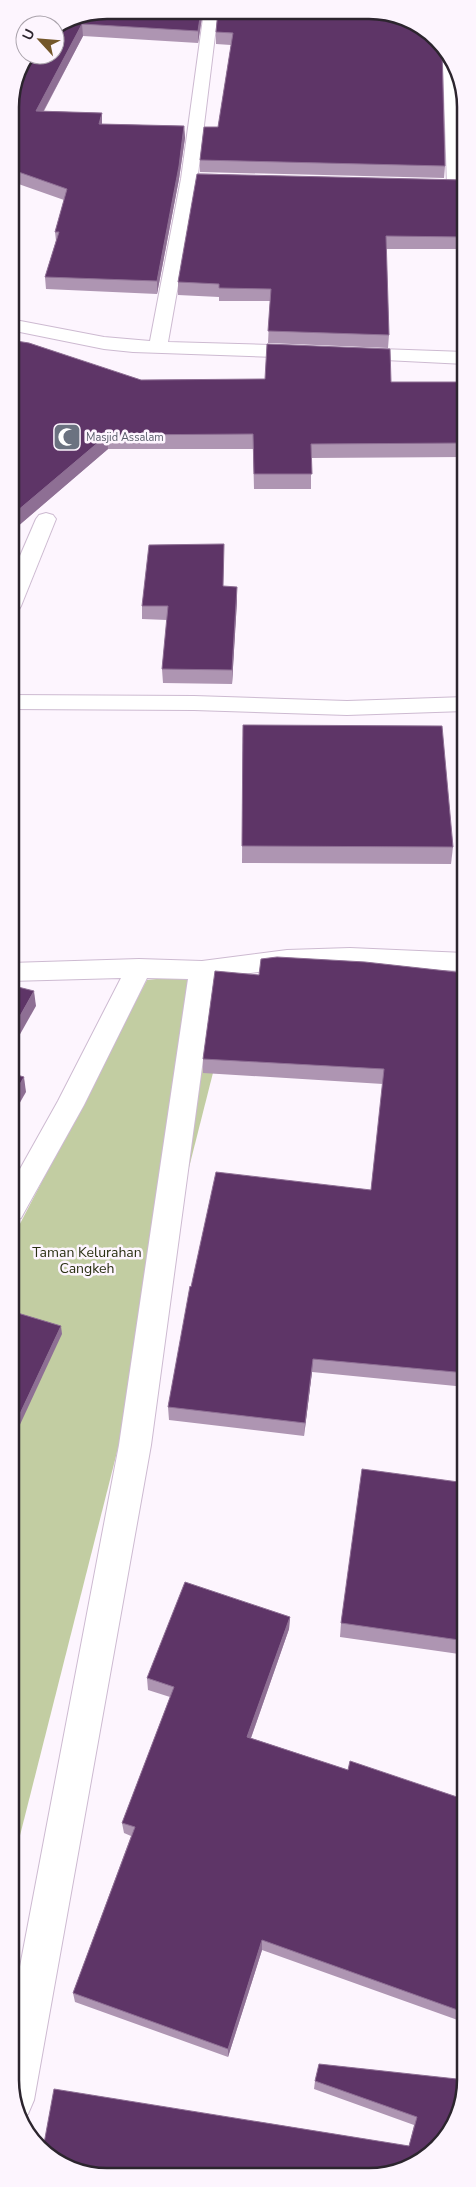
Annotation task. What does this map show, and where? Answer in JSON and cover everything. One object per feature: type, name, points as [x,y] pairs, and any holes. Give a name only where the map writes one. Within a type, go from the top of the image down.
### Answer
[{"type":"street","points":[[158,347],[189,179],[210,19]]},
{"type":"street","points":[[452,77],[457,144]]},
{"type":"street","points":[[189,179],[248,180]]},
{"type":"street","points":[[436,185],[457,185]]},
{"type":"street","points":[[19,326],[104,343],[158,347],[457,358]]},
{"type":"street","points":[[19,584],[46,519]]},
{"type":"street","points":[[19,702],[194,703],[347,708],[457,704]]},
{"type":"street","points":[[19,972],[139,968],[202,970],[287,960],[350,957],[457,962]]},
{"type":"street","points":[[19,1194],[70,1105],[139,968]]},
{"type":"street","points":[[19,2073],[135,1445],[202,970]]},
{"type":"green space","name":"Taman Kelurahan Cangkeh","points":[[239,970],[19,1839],[19,1226],[147,980]]},
{"type":"building","points":[[101,19],[200,19],[198,31],[82,24],[65,56],[65,30],[78,23]]},
{"type":"building","points":[[217,19],[370,19],[387,20],[413,30],[432,44],[442,58],[445,166],[200,160],[204,127],[218,127],[233,33],[216,32]]},
{"type":"building","points":[[29,65],[60,65],[36,111],[102,113],[99,124],[184,126],[179,166],[157,281],[45,277],[59,232],[55,232],[67,189],[19,172],[19,101],[25,73]]},
{"type":"building","points":[[197,174],[457,180],[457,237],[386,236],[389,335],[268,331],[271,289],[219,288],[219,284],[178,282]]},
{"type":"building","points":[[19,341],[29,343],[141,380],[265,379],[267,344],[390,349],[391,382],[457,382],[457,443],[311,444],[312,474],[254,474],[253,434],[107,435],[19,509]]},
{"type":"building","points":[[224,544],[223,586],[237,587],[232,670],[162,669],[168,606],[142,606],[149,545]]},
{"type":"building","points":[[243,725],[442,726],[453,847],[242,846]]},
{"type":"building","points":[[277,957],[365,962],[457,972],[457,1372],[313,1359],[305,1423],[168,1407],[190,1286],[216,1172],[371,1190],[384,1069],[203,1059],[215,971],[259,975],[261,959]]},
{"type":"building","points":[[19,987],[34,991],[19,1018]]},
{"type":"building","points":[[19,1076],[24,1077],[19,1086]]},
{"type":"building","points":[[19,1313],[61,1326],[19,1416]]},
{"type":"building","points":[[362,1469],[457,1482],[457,1640],[341,1623]]},
{"type":"building","points":[[185,1582],[290,1617],[247,1737],[348,1770],[350,1761],[457,1797],[457,2010],[262,1940],[228,2049],[73,1993],[135,1827],[122,1823],[174,1687],[147,1678]]},
{"type":"building","points":[[319,2064],[457,2079],[457,2086],[456,2098],[451,2114],[432,2143],[413,2157],[387,2167],[89,2167],[63,2157],[44,2141],[54,2089],[409,2146],[417,2117],[315,2081]]},
{"type":"place","name":"Masjid Assalam","points":[[67,437]]}]
